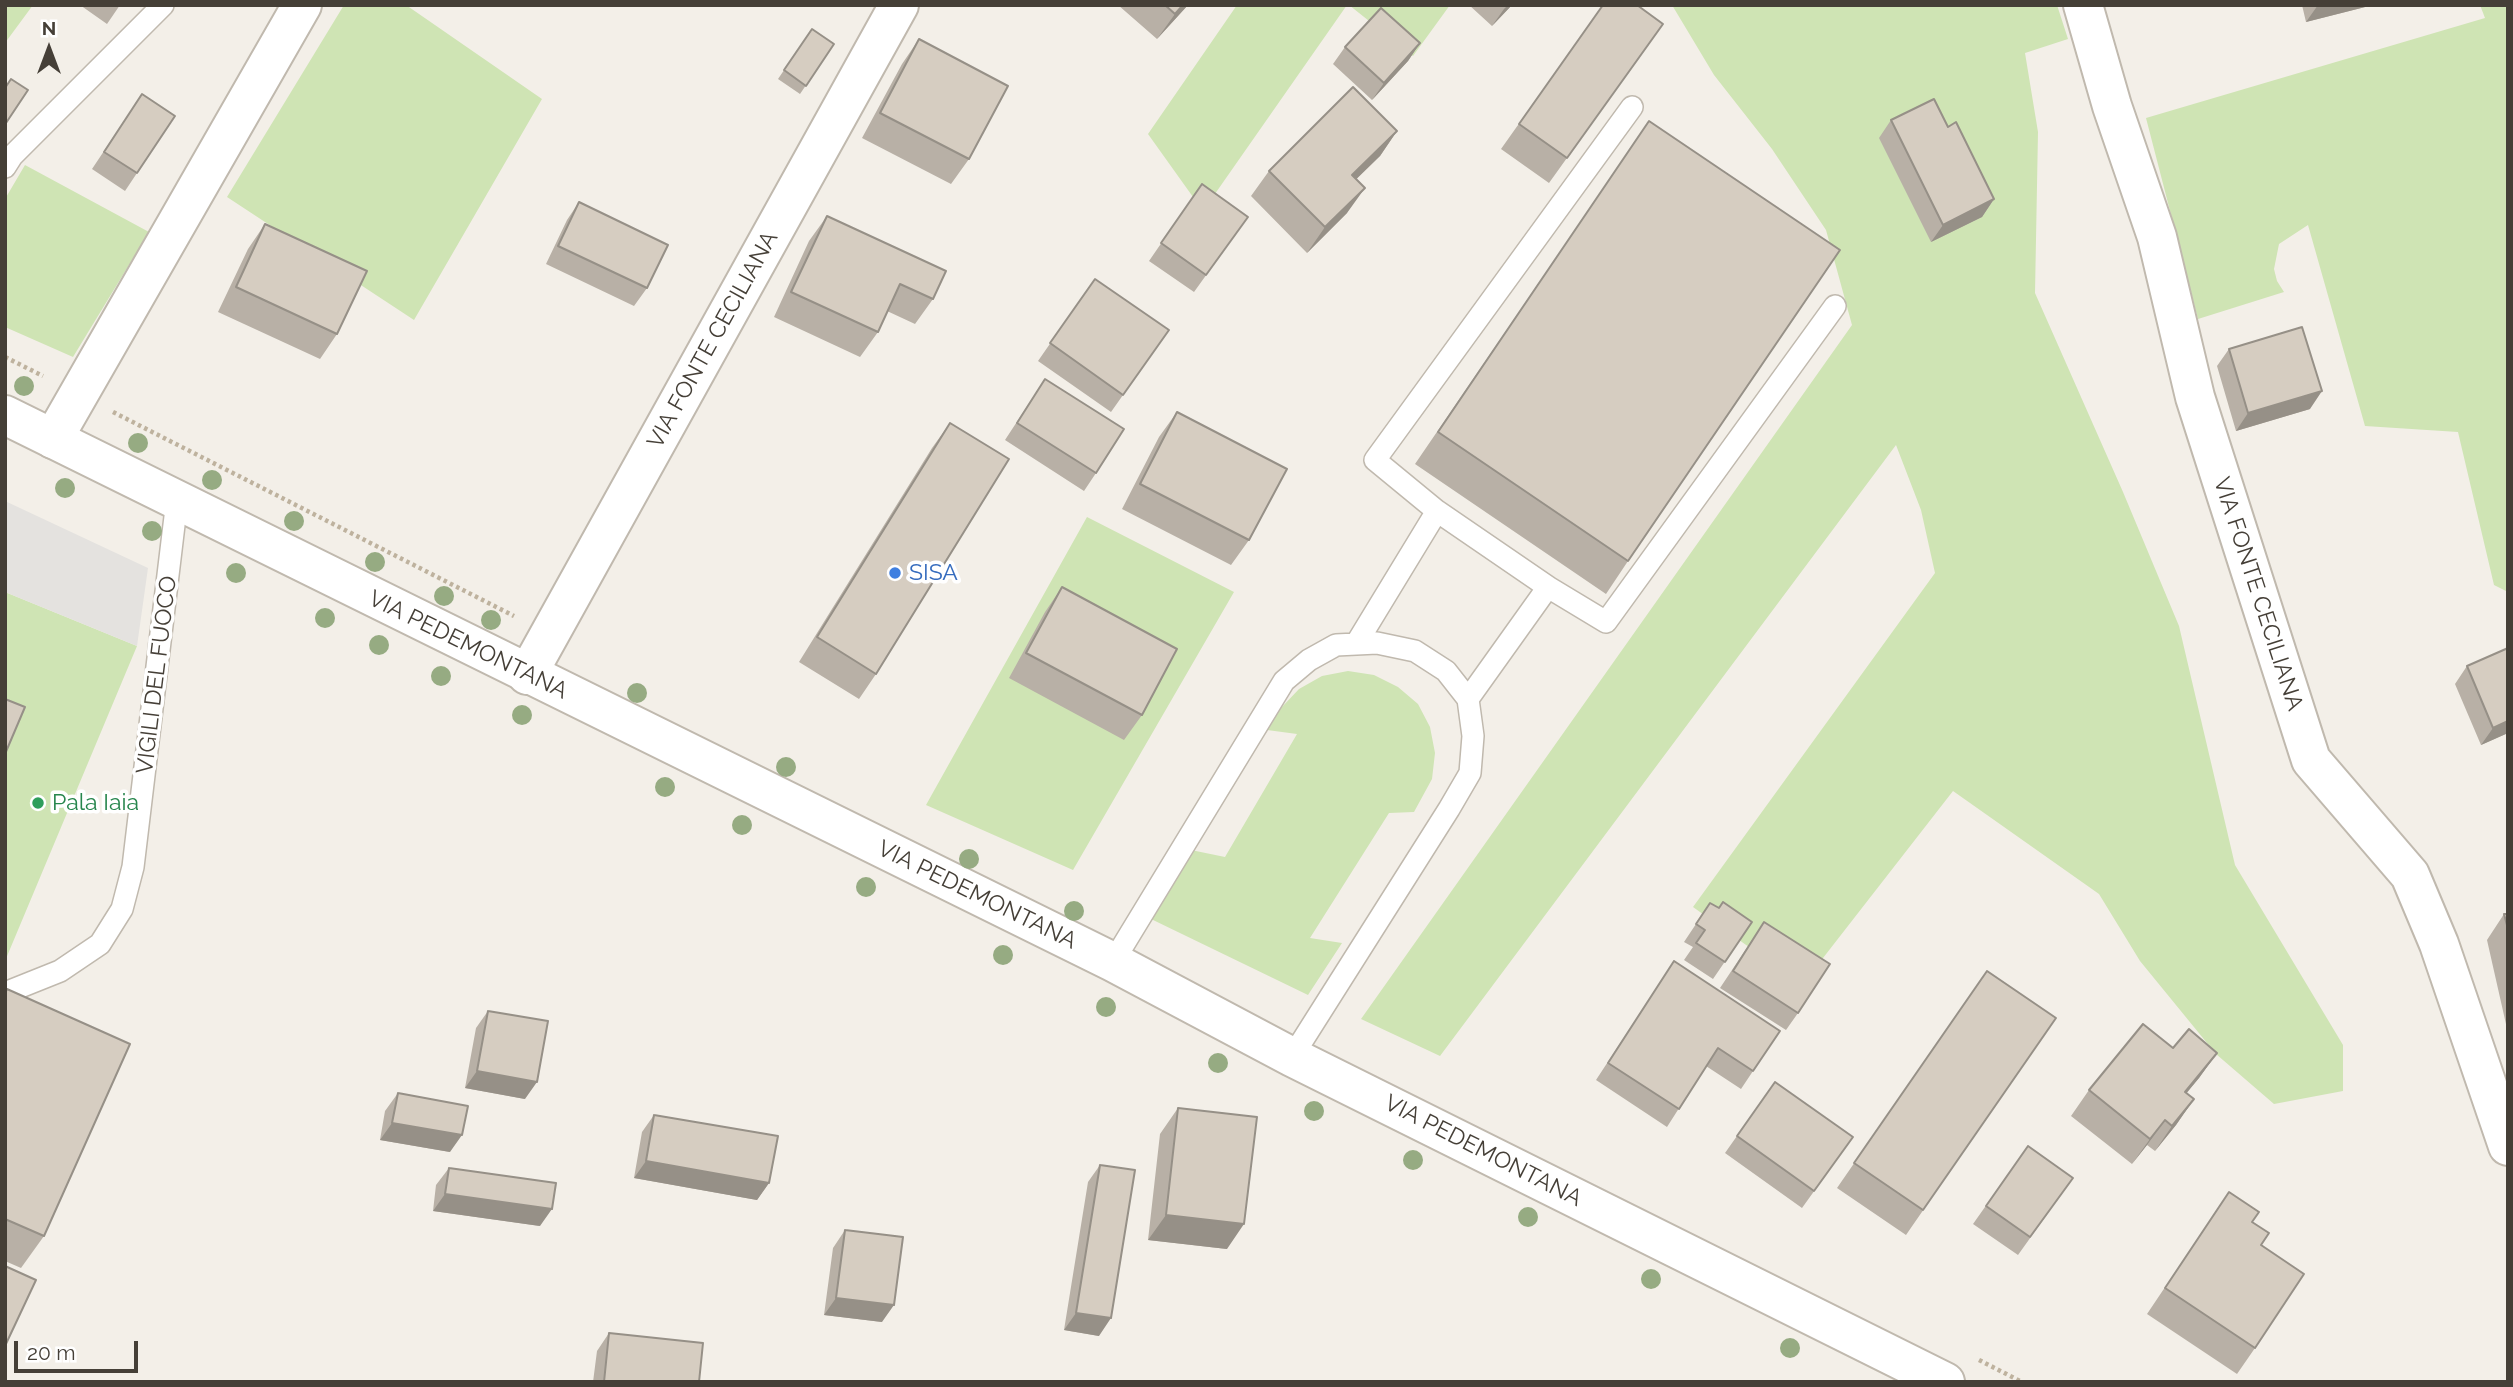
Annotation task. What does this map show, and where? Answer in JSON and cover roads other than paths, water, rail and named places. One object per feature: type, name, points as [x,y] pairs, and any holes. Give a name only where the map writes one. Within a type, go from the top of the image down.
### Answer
[{"type":"street","points":[[53,439],[302,5]]},
{"type":"street","name":"VIA FONTE CECILIANA","points":[[527,675],[899,5]]},
{"type":"street","name":"VIA FONTE CECILIANA","points":[[2083,5],[2112,106],[2157,237],[2195,397],[2311,760],[2410,875],[2439,944],[2508,1146]]},
{"type":"street","name":"VIA PEDEMONTANA","points":[[5,415],[1113,962],[1292,1056],[1945,1382]]},
{"type":"lane","points":[[5,167],[12,156],[163,5]]},
{"type":"lane","points":[[1632,107],[1375,460],[1437,511],[1548,587],[1606,622],[1835,306]]},
{"type":"lane","name":"VIGILI DEL FUOCO","points":[[5,993],[60,971],[100,944],[122,909],[134,867],[177,500]]},
{"type":"lane","points":[[1356,644],[1437,511]]},
{"type":"lane","points":[[1468,699],[1548,587]]},
{"type":"lane","points":[[1113,962],[1284,681],[1309,660],[1336,645],[1377,643],[1415,651],[1446,671],[1468,699],[1473,736],[1469,773],[1450,809],[1292,1056]]},
{"type":"place","name":"SISA","points":[[895,573]]},
{"type":"place","name":"Pala Iaia","points":[[38,803]]}]
